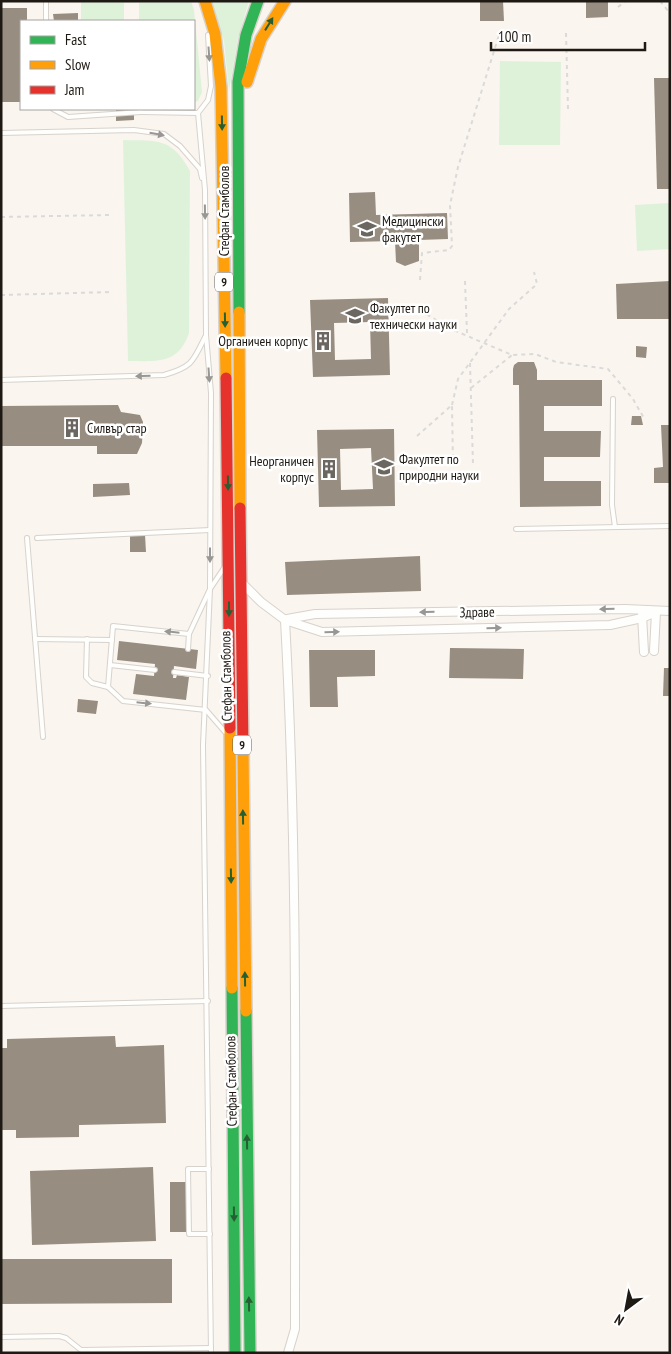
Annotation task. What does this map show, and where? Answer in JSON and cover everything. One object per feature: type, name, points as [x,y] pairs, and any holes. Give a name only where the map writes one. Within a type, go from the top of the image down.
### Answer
[{"type":"highway","name":"Стефан Стамболов","points":[[250,1353],[240,582],[238,82],[246,35],[258,1]]},
{"type":"highway","name":"9","points":[[238,138],[248,75],[255,51],[267,27],[285,1]]},
{"type":"highway","name":"Стефан Стамболов","points":[[206,3],[215,34],[221,87],[229,560],[235,1353]]},
{"type":"street","points":[[240,582],[285,620],[322,632],[610,626],[642,614],[670,611]]},
{"type":"street","points":[[654,651],[656,612]]},
{"type":"street","name":"Здраве","points":[[285,620],[315,614],[642,614]]},
{"type":"street","points":[[642,614],[644,652]]},
{"type":"street","points":[[285,620],[291,724],[295,1154],[295,1329],[288,1353]]},
{"type":"lane","points":[[46,1],[46,20]]},
{"type":"lane","points":[[1,1336],[59,1336],[66,1338],[81,1350],[211,1350],[204,746],[210,589],[211,394],[206,335],[205,190],[198,113],[208,100],[211,86],[206,3]]},
{"type":"lane","points":[[55,110],[68,117],[141,111],[198,113]]},
{"type":"lane","points":[[1,133],[134,130],[164,134],[180,146],[200,169],[205,190]]},
{"type":"lane","points":[[1,380],[164,376],[192,363],[206,335]]},
{"type":"lane","points":[[614,399],[612,505],[615,527]]},
{"type":"lane","points":[[516,529],[670,526]]},
{"type":"lane","points":[[37,538],[210,530]]},
{"type":"lane","points":[[27,538],[42,737]]},
{"type":"lane","points":[[188,649],[189,634],[210,589],[229,560]]},
{"type":"lane","points":[[108,687],[113,626],[189,634]]},
{"type":"lane","points":[[35,639],[112,640]]},
{"type":"lane","points":[[87,639],[86,677],[92,683],[108,687],[123,701],[206,710],[229,737]]},
{"type":"lane","points":[[110,665],[155,670]]},
{"type":"lane","points":[[185,673],[186,668]]},
{"type":"lane","points":[[174,672],[208,676]]},
{"type":"lane","points":[[1,1006],[208,1001]]},
{"type":"lane","points":[[210,1169],[188,1169],[189,1234],[210,1234]]},
{"type":"path","points":[[618,7],[626,1]]},
{"type":"path","points":[[660,1],[669,12]]},
{"type":"path","points":[[566,33],[568,109]]},
{"type":"path","points":[[420,280],[422,253],[449,250],[452,246],[450,206],[458,167],[499,36]]},
{"type":"path","points":[[1,217],[110,214]]},
{"type":"path","points":[[452,464],[452,405],[458,379],[509,309],[537,284],[534,272]]},
{"type":"path","points":[[465,281],[468,334]]},
{"type":"path","points":[[1,295],[111,292]]},
{"type":"path","points":[[413,306],[451,329],[468,334],[512,355],[535,354],[556,362],[608,369],[633,399],[645,420]]},
{"type":"path","points":[[471,388],[512,355]]},
{"type":"path","points":[[470,363],[473,464]]},
{"type":"path","points":[[417,436],[452,405]]},
{"type":"green space","points":[[81,1],[191,1],[195,20],[139,20],[139,2],[124,3],[124,20],[81,20]]},
{"type":"green space","points":[[212,1],[249,1],[238,38],[229,91],[224,41]]},
{"type":"green space","points":[[195,20],[202,92],[198,101],[195,102]]},
{"type":"green space","points":[[500,61],[561,62],[560,145],[499,145]]},
{"type":"green space","points":[[123,140],[146,140],[162,143],[176,152],[190,171],[189,333],[179,351],[173,356],[157,361],[128,361]]},
{"type":"green space","points":[[670,203],[670,249],[637,251],[635,205]]},
{"type":"building","points":[[480,1],[503,1],[504,21],[480,21]]},
{"type":"building","points":[[586,1],[608,1],[608,17],[586,18]]},
{"type":"building","points":[[1,8],[27,8],[27,20],[20,20],[20,102],[1,102]]},
{"type":"building","points":[[78,13],[78,20],[54,20],[53,14]]},
{"type":"building","points":[[654,78],[670,78],[670,189],[657,189]]},
{"type":"building","points":[[116,110],[134,110],[134,120],[116,121]]},
{"type":"building","points":[[375,192],[376,215],[447,213],[448,239],[419,240],[419,261],[405,266],[396,262],[395,241],[350,242],[349,193]]},
{"type":"building","points":[[670,281],[670,319],[617,319],[616,284]]},
{"type":"building","name":"Органичен корпус","points":[[388,298],[390,375],[313,377],[310,300]],"holes":[[[370,322],[371,359],[335,360],[334,323]]]},
{"type":"building","points":[[636,346],[647,347],[646,358],[636,357]]},
{"type":"building","points":[[518,362],[534,362],[537,370],[537,380],[602,380],[602,406],[544,406],[544,431],[601,431],[600,457],[544,457],[544,481],[601,481],[601,506],[520,507],[519,385],[513,385],[513,369],[514,365]]},
{"type":"building","name":"Силвър стар","points":[[118,405],[121,412],[140,415],[143,422],[142,443],[137,454],[97,454],[97,446],[1,446],[1,406]]},
{"type":"building","points":[[632,416],[641,416],[643,425],[631,425]]},
{"type":"building","points":[[661,425],[670,425],[670,483],[654,483],[654,468],[663,467]]},
{"type":"building","name":"Неорганичен корпус","points":[[394,429],[395,506],[319,507],[317,430]],"holes":[[[371,448],[373,489],[341,490],[340,449]]]},
{"type":"building","points":[[129,483],[130,495],[93,497],[93,484]]},
{"type":"building","points":[[145,535],[146,552],[130,552],[130,536]]},
{"type":"building","points":[[420,556],[421,591],[287,595],[285,562]]},
{"type":"building","points":[[119,641],[198,650],[196,669],[174,666],[173,678],[176,678],[177,675],[189,677],[186,700],[133,694],[136,674],[154,676],[155,664],[117,660]]},
{"type":"building","points":[[450,648],[524,649],[523,679],[449,678]]},
{"type":"building","points":[[309,650],[375,650],[375,676],[337,677],[338,707],[310,707]]},
{"type":"building","points":[[664,668],[670,668],[670,696],[663,696]]},
{"type":"building","points":[[78,699],[98,701],[96,714],[77,712]]},
{"type":"building","points":[[115,1036],[116,1047],[164,1045],[166,1123],[79,1125],[79,1137],[16,1138],[16,1130],[1,1130],[1,1048],[7,1048],[7,1039]]},
{"type":"building","points":[[153,1167],[156,1241],[32,1245],[30,1171]]},
{"type":"building","points":[[170,1182],[187,1182],[187,1232],[170,1232]]},
{"type":"building","points":[[1,1259],[172,1259],[172,1303],[1,1304]]},
{"type":"traffic: fast","points":[[239,312],[238,82],[246,35],[258,1]]},
{"type":"traffic: fast","points":[[232,988],[235,1353]]},
{"type":"traffic: fast","points":[[246,1011],[250,1353]]},
{"type":"traffic: slow","points":[[205,1],[215,34],[221,87],[226,378]]},
{"type":"traffic: slow","points":[[247,82],[261,39],[285,1]]},
{"type":"traffic: slow","points":[[239,312],[240,508]]},
{"type":"traffic: slow","points":[[230,728],[232,988]]},
{"type":"traffic: slow","points":[[243,747],[246,1011]]},
{"type":"traffic: jam","points":[[226,378],[230,728]]},
{"type":"traffic: jam","points":[[240,508],[243,747]]},
{"type":"place","name":"Медицински факутет","points":[[367,229]]},
{"type":"place","name":"Факултет по технически науки","points":[[355,316]]},
{"type":"place","name":"Органичен корпус","points":[[323,341]]},
{"type":"place","name":"Силвър стар","points":[[72,428]]},
{"type":"place","name":"Факултет по природни науки","points":[[384,467]]},
{"type":"place","name":"Неорганичен корпус","points":[[329,469]]}]
